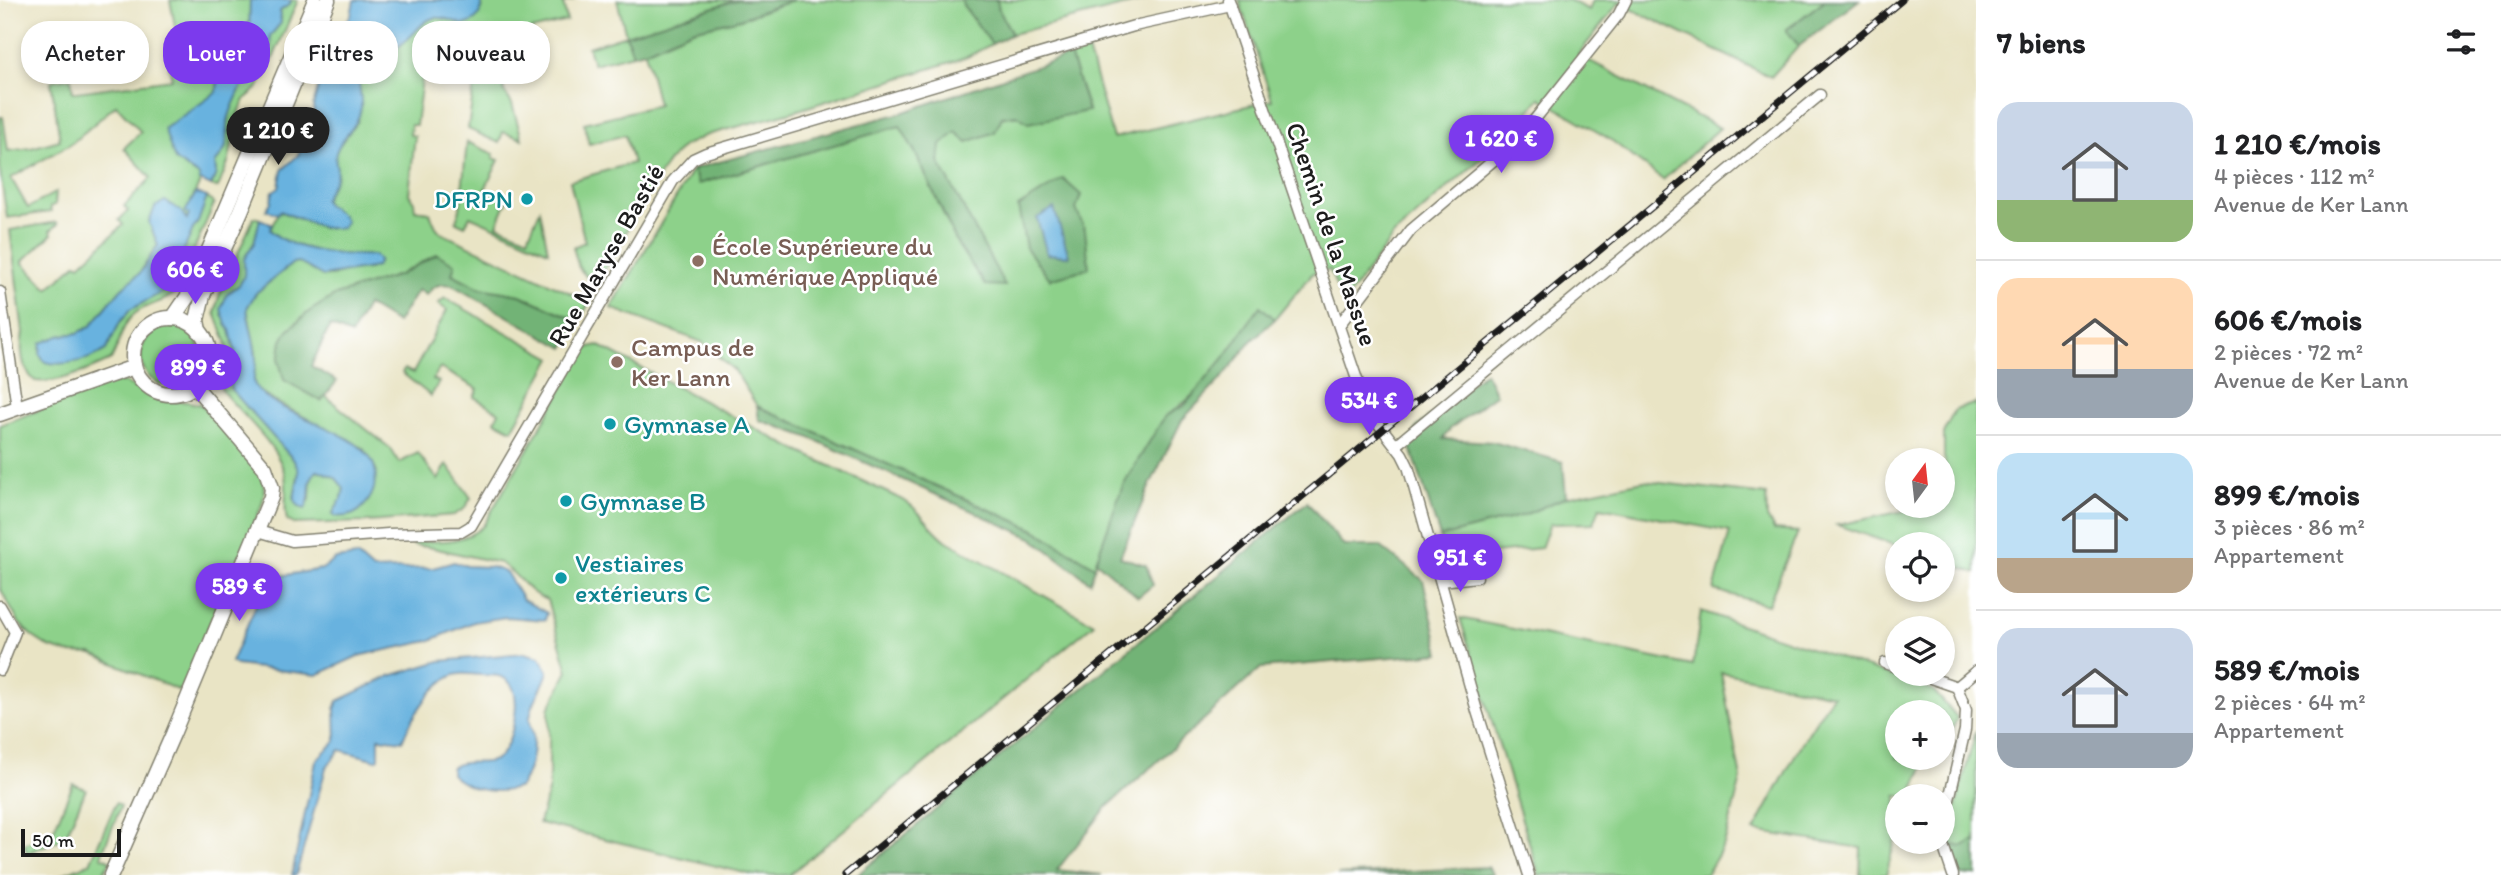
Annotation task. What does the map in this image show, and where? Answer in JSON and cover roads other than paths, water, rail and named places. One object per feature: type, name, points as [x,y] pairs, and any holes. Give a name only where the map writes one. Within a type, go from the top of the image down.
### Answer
[{"type":"street","points":[[173,318],[192,290],[315,0]]},
{"type":"street","points":[[199,331],[187,322],[173,318],[155,321],[140,333],[133,349],[134,367],[144,383],[159,392],[178,393],[194,386],[204,374],[208,359],[207,344],[199,331],[197,320],[203,295],[241,211],[328,0]]},
{"type":"street","points":[[1340,324],[1411,230],[1520,138],[1619,14],[1626,0]]},
{"type":"street","name":"Chemin de la Massue","points":[[1229,2],[1367,409],[1396,445],[1408,466],[1477,711],[1529,875]]},
{"type":"street","name":"Rue Maryse Bastié","points":[[258,531],[292,541],[461,532],[471,526],[673,181],[693,159],[1134,26],[1229,2]]},
{"type":"street","points":[[1396,445],[1820,95]]},
{"type":"street","points":[[0,292],[17,407]]},
{"type":"street","points":[[0,414],[134,367]]},
{"type":"street","points":[[111,875],[271,497],[272,488],[265,468],[194,386]]},
{"type":"street","points":[[1441,580],[1477,577]]},
{"type":"street","points":[[0,606],[15,632],[0,670]]},
{"type":"street","points":[[1957,687],[1976,670]]},
{"type":"street","points":[[1953,784],[1965,730],[1966,710],[1957,687],[1954,686]]},
{"type":"street","points":[[1946,854],[1953,875]]},
{"type":"water","points":[[250,0],[291,0],[290,4],[280,11],[281,23],[270,36],[270,21],[249,21]]},
{"type":"water","points":[[354,0],[482,0],[478,17],[473,21],[439,18],[412,21],[412,35],[398,47],[398,21],[347,21]]},
{"type":"water","points":[[218,84],[244,84],[229,117],[226,145],[215,163],[216,173],[211,186],[200,181],[199,176],[175,160],[164,129],[217,92]]},
{"type":"water","points":[[319,84],[359,84],[361,100],[359,115],[337,150],[337,175],[324,200],[342,215],[346,222],[342,228],[323,228],[280,211],[278,214],[266,210],[273,191],[279,187],[282,170],[298,155],[309,131],[314,115],[313,106]]},
{"type":"water","points":[[196,193],[207,197],[198,222],[164,291],[130,310],[120,322],[106,350],[77,362],[45,362],[40,355],[41,343],[90,327],[121,289],[140,273],[158,245],[149,222],[155,207],[165,201],[181,211],[187,220],[189,214],[185,212]]},
{"type":"water","points":[[1054,208],[1069,256],[1047,254],[1037,218]]},
{"type":"water","points":[[260,219],[272,224],[270,230],[279,237],[305,248],[349,255],[374,255],[379,260],[376,267],[323,276],[298,262],[293,263],[256,293],[247,308],[256,354],[256,387],[268,399],[348,439],[364,451],[374,465],[374,490],[360,510],[350,516],[334,516],[344,488],[335,477],[318,470],[311,479],[308,504],[305,509],[299,506],[295,497],[299,475],[293,459],[230,388],[235,351],[221,309],[227,294],[239,285],[244,277],[244,259],[254,243]]},
{"type":"water","points":[[357,556],[373,570],[433,568],[454,562],[506,572],[523,600],[547,613],[545,620],[506,617],[474,622],[429,641],[358,656],[317,675],[236,665],[231,662],[260,596],[274,577],[322,569],[336,559]]},
{"type":"water","points":[[524,653],[540,657],[548,671],[531,711],[532,755],[520,787],[502,791],[484,790],[466,784],[451,774],[451,768],[457,765],[489,762],[501,755],[513,729],[516,706],[512,686],[504,678],[465,674],[450,677],[425,701],[402,741],[379,738],[379,758],[376,760],[340,750],[326,768],[296,875],[292,875],[316,761],[336,741],[335,709],[338,701],[390,676],[440,661]]},
{"type":"railway","points":[[845,875],[1902,0]]},
{"type":"place","name":"DFRPN","points":[[527,199]]},
{"type":"place","name":"École Supérieure du Numérique Appliqué","points":[[698,261]]},
{"type":"place","name":"Campus de Ker Lann","points":[[617,362]]},
{"type":"place","name":"Gymnase A","points":[[610,424]]},
{"type":"place","name":"Gymnase B","points":[[566,501]]},
{"type":"place","name":"Vestiaires extérieurs C","points":[[561,578]]}]
